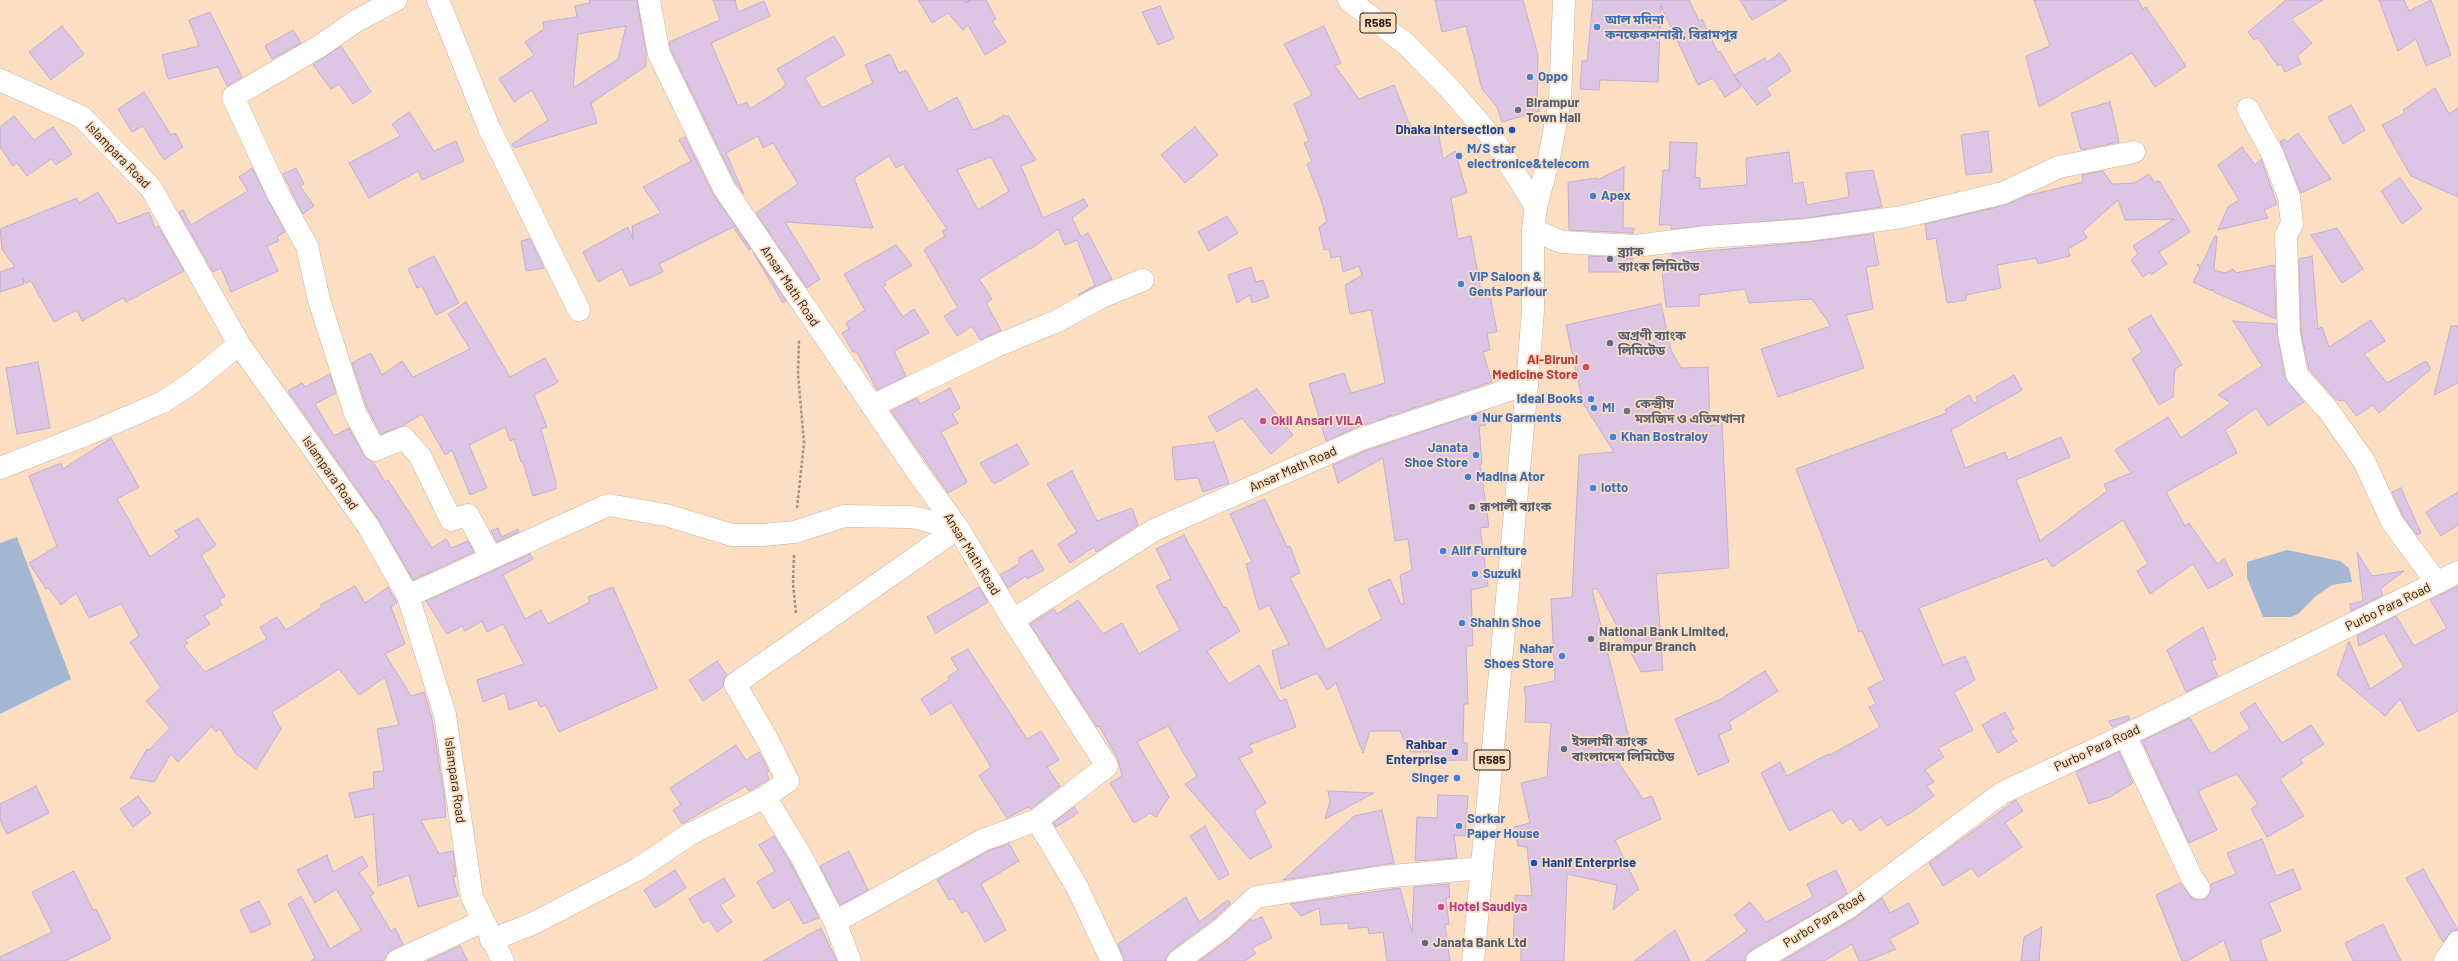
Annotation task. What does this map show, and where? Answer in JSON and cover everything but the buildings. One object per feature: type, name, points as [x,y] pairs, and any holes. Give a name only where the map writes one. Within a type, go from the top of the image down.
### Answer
[{"type":"street","points":[[396,0],[356,21],[320,46],[233,97],[278,194],[307,246],[319,300],[355,413],[375,450],[404,438],[420,456],[450,520],[468,515],[491,558]]},
{"type":"street","points":[[438,0],[489,128],[579,310]]},
{"type":"street","name":"Ansar Math Road","points":[[649,0],[659,54],[724,188],[872,406],[958,528],[1013,620],[1154,530],[1361,438],[1527,384]]},
{"type":"street","name":"R585","points":[[1350,0],[1407,46],[1451,90],[1494,140],[1536,207],[1533,230],[1533,310],[1527,384],[1473,961]]},
{"type":"street","points":[[1536,207],[1549,158],[1560,100],[1564,0]]},
{"type":"street","name":"Islampara Road","points":[[0,80],[82,117],[151,188],[239,344],[368,526],[408,596],[445,716],[472,897],[487,931],[503,961]]},
{"type":"street","points":[[2248,109],[2273,155],[2289,197],[2292,224],[2286,235],[2289,334],[2297,375],[2328,410],[2364,461],[2392,522],[2437,583]]},
{"type":"street","points":[[1533,230],[1562,242],[1635,246],[1706,237],[1808,230],[1902,217],[2003,193],[2059,167],[2134,152]]},
{"type":"street","points":[[872,406],[994,347],[1057,321],[1101,297],[1143,280]]},
{"type":"street","points":[[0,468],[163,402],[193,382],[239,344]]},
{"type":"street","points":[[408,596],[608,505],[666,515],[732,535],[762,535],[795,532],[844,516],[912,517],[958,528]]},
{"type":"street","points":[[397,961],[487,931],[532,924],[638,869],[690,834],[765,797],[788,781],[767,739],[735,684],[798,638],[958,528]]},
{"type":"street","name":"Purbo Para Road","points":[[1757,961],[1849,907],[2002,793],[2125,735],[2458,572]]},
{"type":"street","points":[[835,922],[983,840],[1037,820],[1107,766],[1013,620]]},
{"type":"street","points":[[2125,735],[2191,876],[2199,888]]},
{"type":"street","points":[[765,797],[801,856],[835,922],[850,961]]},
{"type":"street","points":[[1037,820],[1076,885],[1112,961]]},
{"type":"street","points":[[1178,961],[1223,928],[1256,897],[1382,877],[1482,868]]},
{"type":"street","points":[[2445,961],[2458,942]]},
{"type":"path","points":[[798,638],[793,584],[795,532],[804,443],[798,343],[806,309]]},
{"type":"water","points":[[17,537],[71,679],[0,714],[0,543]]},
{"type":"water","points":[[2287,550],[2340,561],[2349,568],[2352,582],[2332,585],[2316,596],[2298,614],[2291,617],[2263,617],[2247,578],[2247,562]]},
{"type":"place","name":"আল মদিনা কনফেকশনারী, বিরামপুর","points":[[1597,27]]},
{"type":"place","name":"Oppo","points":[[1530,77]]},
{"type":"place","name":"Birampur Town Hall","points":[[1518,110]]},
{"type":"place","name":"Dhaka intersection","points":[[1512,130]]},
{"type":"place","name":"M/S star electronice&telecom","points":[[1459,156]]},
{"type":"place","name":"Apex","points":[[1593,196]]},
{"type":"place","name":"ব্র্যাক ব্যাংক লিমিটেড","points":[[1610,259]]},
{"type":"place","name":"VIP Saloon & Gents Parlour","points":[[1461,284]]},
{"type":"place","name":"অগ্রণী ব্যাংক লিমিটেড","points":[[1610,343]]},
{"type":"place","name":"Al-Biruni Medicine Store","points":[[1586,367]]},
{"type":"place","name":"Ideal Books","points":[[1591,399]]},
{"type":"place","name":"MI","points":[[1594,408]]},
{"type":"place","name":"কেন্দ্রীয় মসজিদ ও এতিমখানা","points":[[1627,411]]},
{"type":"place","name":"Nur Garments","points":[[1474,418]]},
{"type":"place","name":"Okil Ansari VILA","points":[[1263,421]]},
{"type":"place","name":"Khan Bostraloy","points":[[1613,437]]},
{"type":"place","name":"Janata Shoe Store","points":[[1476,455]]},
{"type":"place","name":"Madina Ator","points":[[1468,477]]},
{"type":"place","name":"lotto","points":[[1593,488]]},
{"type":"place","name":"রূপালী ব্যাংক","points":[[1472,507]]},
{"type":"place","name":"Alif Furniture","points":[[1443,551]]},
{"type":"place","name":"Suzuki","points":[[1475,574]]},
{"type":"place","name":"Shahin Shoe","points":[[1462,623]]},
{"type":"place","name":"National Bank Limited, Birampur Branch","points":[[1591,639]]},
{"type":"place","name":"Nahar Shoes Store","points":[[1562,656]]},
{"type":"place","name":"ইসলামী ব্যাংক বাংলাদেশ লিমিটেড","points":[[1564,749]]},
{"type":"place","name":"Rahbar Enterprise","points":[[1455,752]]},
{"type":"place","name":"Singer","points":[[1457,778]]},
{"type":"place","name":"Sorkar Paper House","points":[[1459,826]]},
{"type":"place","name":"Hanif Enterprise","points":[[1534,863]]},
{"type":"place","name":"Hotel Saudiya","points":[[1441,907]]},
{"type":"place","name":"Janata Bank Ltd","points":[[1425,943]]}]
